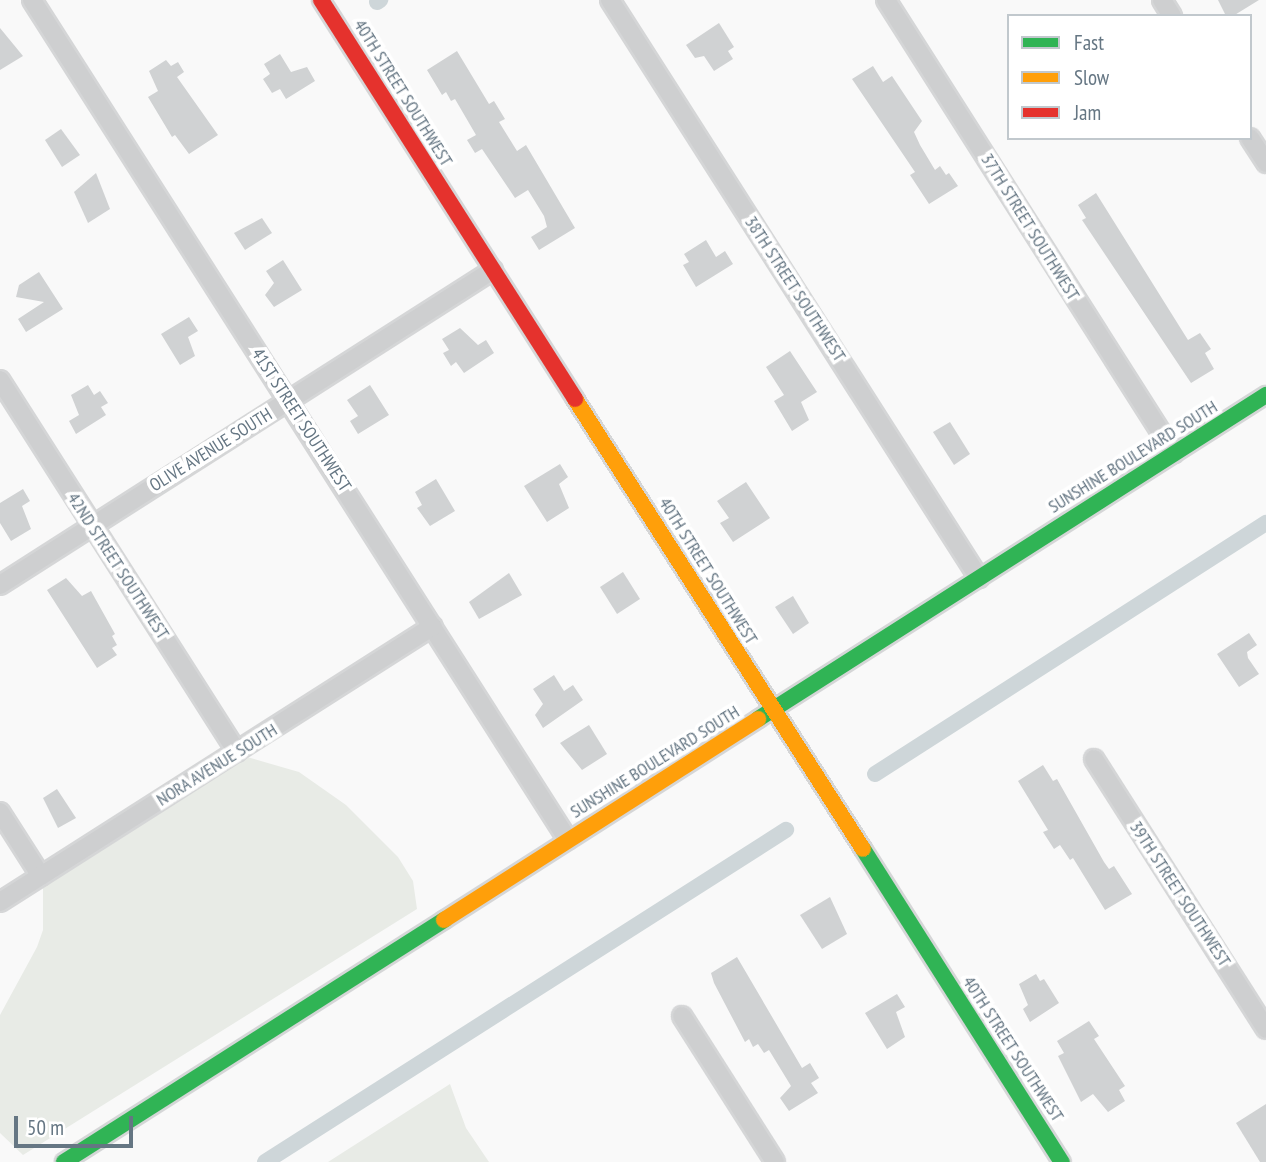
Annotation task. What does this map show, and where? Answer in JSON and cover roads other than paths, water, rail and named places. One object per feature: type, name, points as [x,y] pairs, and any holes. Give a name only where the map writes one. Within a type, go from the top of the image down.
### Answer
[{"type":"street","name":"41ST STREET SOUTHWEST","points":[[32,0],[569,840]]},
{"type":"street","name":"40TH STREET SOUTHWEST","points":[[321,0],[1062,1162]]},
{"type":"street","name":"38TH STREET SOUTHWEST","points":[[610,0],[979,578]]},
{"type":"street","name":"37TH STREET SOUTHWEST","points":[[886,0],[1174,453]]},
{"type":"street","points":[[1251,140],[1266,163]]},
{"type":"street","name":"OLIVE AVENUE SOUTH","points":[[0,585],[493,270]]},
{"type":"street","name":"42ND STREET SOUTHWEST","points":[[0,380],[237,752]]},
{"type":"street","name":"SUNSHINE BOULEVARD SOUTH","points":[[64,1162],[1266,395]]},
{"type":"street","name":"NORA AVENUE SOUTH","points":[[0,902],[433,626]]},
{"type":"street","name":"39TH STREET SOUTHWEST","points":[[1094,759],[1266,1029]]},
{"type":"street","points":[[0,811],[41,876]]},
{"type":"street","points":[[682,1016],[775,1162]]},
{"type":"waterway","points":[[875,774],[1266,523]]},
{"type":"waterway","points":[[265,1162],[786,830]]}]
